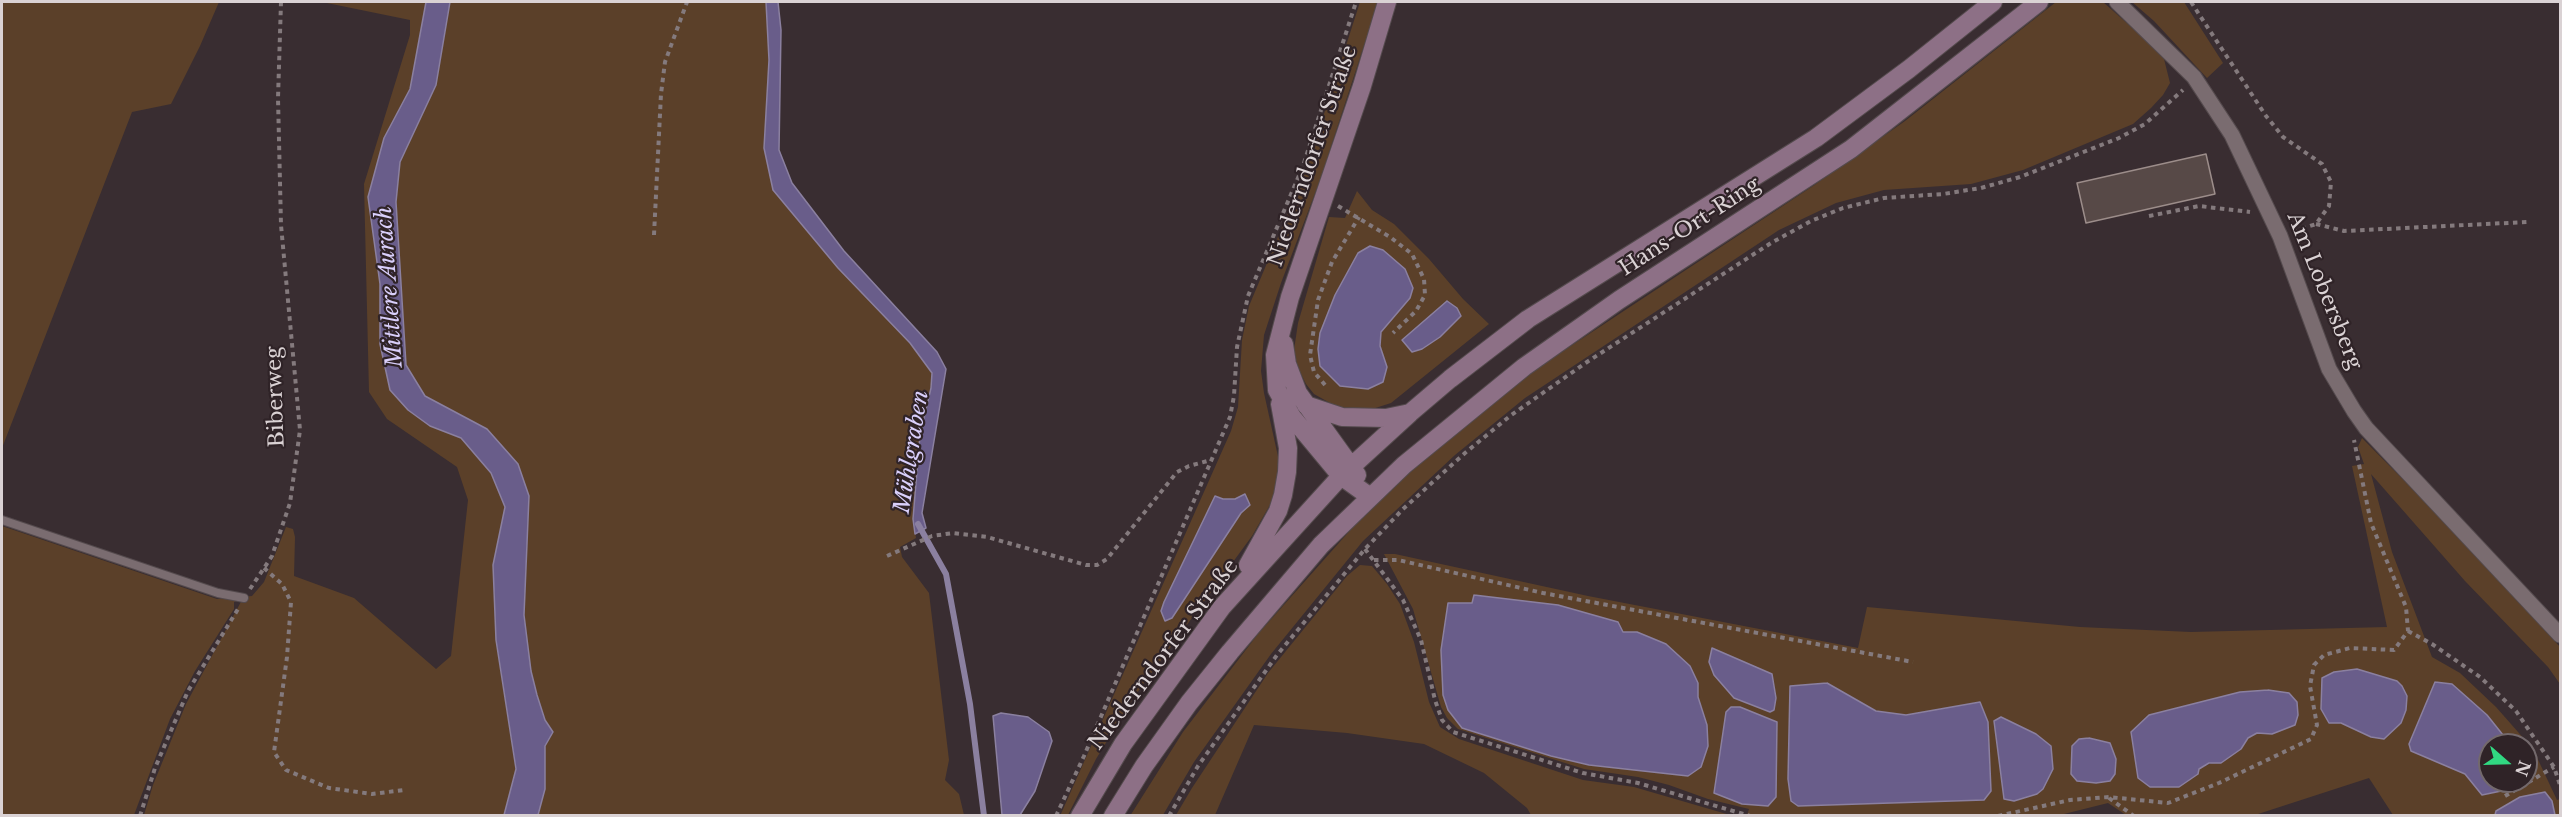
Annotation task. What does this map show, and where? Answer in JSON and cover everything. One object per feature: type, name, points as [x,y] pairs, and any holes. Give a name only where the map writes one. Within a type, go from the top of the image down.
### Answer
[{"type":"main road","name":"Niederndorfer Straße","points":[[1369,496],[1347,470],[1297,423],[1277,390],[1275,355],[1282,324],[1387,2]]},
{"type":"main road","name":"Hans-Ort-Ring","points":[[1347,470],[1450,379],[1528,320],[1816,138],[1909,69],[1993,2]]},
{"type":"main road","name":"Hans-Ort-Ring","points":[[1369,496],[1458,419],[1524,367],[1619,300],[1851,149],[2039,2]]},
{"type":"main road","name":"Niederndorfer Straße","points":[[1282,324],[1287,364],[1292,379],[1347,470]]},
{"type":"main road","points":[[1222,607],[1260,545],[1283,495],[1288,448],[1277,390]]},
{"type":"main road","points":[[1306,405],[1323,412],[1352,418],[1386,418],[1410,413]]},
{"type":"main road","name":"Niederndorfer Straße","points":[[1080,816],[1123,744],[1222,607],[1347,470]]},
{"type":"main road","points":[[1113,816],[1183,712],[1230,652],[1321,545],[1369,496]]},
{"type":"street","name":"Am Lobersberg","points":[[2117,2],[2194,77],[2232,135],[2269,208],[2329,369],[2354,411],[2366,428],[2560,635]]},
{"type":"lane","points":[[2,520],[207,590],[244,598]]},
{"type":"path","name":"Biberweg","points":[[140,816],[156,768],[188,691],[272,556],[290,503],[300,430],[281,225],[278,98],[281,2]]},
{"type":"path","points":[[654,235],[661,94],[665,62],[687,2]]},
{"type":"path","points":[[1056,816],[1230,417],[1234,396],[1237,347],[1248,296],[1302,166],[1356,2]]},
{"type":"path","points":[[2191,2],[2266,116],[2283,137],[2322,164],[2331,182],[2329,206],[2316,224]]},
{"type":"path","points":[[1169,816],[1198,765],[1277,655],[1365,549],[1403,509],[1510,416],[1587,362],[1771,243],[1811,221],[1843,208],[1884,198],[1981,189],[2020,177],[2120,138],[2145,124],[2177,97],[2194,77]]},
{"type":"path","points":[[1324,199],[1359,218],[1412,254],[1424,279],[1425,295],[1416,311],[1393,333]]},
{"type":"path","points":[[2149,216],[2199,206],[2251,212],[2269,208]]},
{"type":"path","points":[[1325,385],[1314,372],[1310,355],[1318,300],[1332,262],[1359,218]]},
{"type":"path","points":[[2280,236],[2316,224],[2344,231],[2526,222]]},
{"type":"path","points":[[1998,816],[2070,800],[2109,797],[2168,803],[2219,783],[2310,739],[2317,726],[2310,686],[2314,665],[2324,655],[2350,648],[2394,650],[2408,631],[2406,607],[2371,523],[2354,448],[2354,411]]},
{"type":"path","points":[[887,556],[932,536],[953,533],[987,537],[1086,565],[1097,565],[1107,559],[1177,472],[1189,465],[1211,460]]},
{"type":"path","points":[[1365,549],[1403,600],[1421,640],[1442,720],[1453,732],[1583,773],[1638,783],[1750,816]]},
{"type":"path","points":[[1374,560],[1398,560],[1543,593],[1913,662]]},
{"type":"path","points":[[264,568],[282,584],[291,602],[287,657],[274,752],[286,770],[329,788],[372,794],[404,790]]},
{"type":"path","points":[[2408,631],[2432,644],[2480,677],[2516,711],[2554,767],[2560,785]]},
{"type":"path","points":[[2505,796],[2554,767]]},
{"type":"path","points":[[2109,797],[2134,816]]},
{"type":"shaded area","points":[[2,2],[219,2],[171,104],[132,112],[2,448]]},
{"type":"shaded area","points":[[322,2],[426,2],[410,89],[384,138],[380,344],[408,410],[430,426],[461,438],[491,473],[505,507],[493,565],[496,640],[516,769],[504,815],[144,815],[153,785],[186,704],[243,598],[234,602],[234,609],[195,671],[170,719],[134,815],[2,815],[2,526],[217,599],[252,596],[264,582],[286,527],[293,529],[295,537],[294,576],[354,598],[436,669],[451,656],[468,500],[457,467],[387,419],[369,392],[364,184],[410,35],[410,20]]},
{"type":"shaded area","points":[[450,2],[766,2],[769,60],[764,148],[932,373],[931,388],[920,435],[913,519],[916,538],[900,547],[902,557],[929,593],[949,760],[945,780],[959,794],[964,815],[538,815],[545,789],[545,746],[553,732],[545,720],[531,671],[524,615],[529,496],[487,429],[424,396],[406,365],[396,202],[400,162],[436,85]]},
{"type":"shaded area","points":[[1360,2],[1377,2],[1320,180],[1264,335],[1261,371],[1279,461],[1277,485],[1271,503],[1252,536],[1134,697],[1096,759],[1068,815],[1060,816],[1231,431],[1238,407],[1242,340],[1249,306],[1306,170]],"holes":[[[1215,496],[1235,499],[1250,505],[1241,512],[1172,618],[1165,620]]]},
{"type":"shaded area","points":[[2056,2],[2103,2],[2164,59],[2170,83],[2163,95],[2133,124],[2023,170],[1971,184],[1884,190],[1836,203],[1779,230],[1525,398],[1455,455],[1363,541],[1271,654],[1194,762],[1163,815],[1130,816],[1183,732],[1258,634],[1354,526],[1430,453],[1533,371],[1813,186],[1905,121]]},
{"type":"shaded area","points":[[2132,2],[2184,2],[2223,63],[2207,78],[2154,21]]},
{"type":"shaded area","points":[[1357,191],[1372,210],[1394,224],[1429,259],[1463,299],[1489,324],[1391,403],[1366,411],[1339,408],[1314,394],[1297,366],[1294,350],[1298,323],[1329,217],[1345,218]],"holes":[[[1370,246],[1410,298],[1381,332],[1380,346]]]},
{"type":"shaded area","points":[[2362,438],[2457,534],[2560,647],[2560,684],[2548,667],[2465,581],[2371,474],[2392,552],[2432,657],[2460,673],[2496,707],[2519,733],[2501,733],[2487,715],[2452,684],[2435,682],[2409,744],[2465,774],[2478,789],[2478,793],[2483,795],[2538,793],[2538,760],[2557,800],[2560,799],[2560,815],[2555,815],[2552,801],[2496,811],[2495,815],[2393,815],[2369,778],[2255,815],[2126,815],[2108,803],[2056,816],[1747,815],[1749,809],[1708,799],[1669,785],[1638,777],[1584,769],[1458,729],[1447,718],[1441,707],[1413,609],[1384,554],[1395,554],[1588,596],[1858,648],[1867,607],[2080,627],[2191,632],[2387,627],[2352,466],[2364,464],[2358,447]],"holes":[[[1448,603],[1472,603],[1623,632],[1637,632],[1666,644],[1698,683],[1698,697],[1703,711],[1688,776],[1589,765],[1551,756]],[[1709,662],[1770,712],[1734,697],[1714,674]],[[1827,683],[1876,711],[1906,715],[1980,702],[1988,722],[1991,791],[1984,800],[1798,806],[1790,686]],[[2289,693],[2272,734],[2257,733],[2248,738],[2241,749],[2199,769]],[[2407,696],[2406,710],[2401,723],[2371,737],[2341,723]],[[2089,738],[2110,743],[2116,760],[2115,774],[2071,774],[2072,746],[2079,739]]]},
{"type":"shaded area","points":[[1360,565],[1372,566],[1400,604],[1414,642],[1429,702],[1440,727],[1459,739],[1583,780],[1634,787],[1730,815],[1531,815],[1527,808],[1484,773],[1424,744],[1347,733],[1254,725],[1215,815],[1176,815],[1268,673],[1347,576]]},
{"type":"water","name":"Mittlere Aurach","points":[[426,2],[450,2],[436,85],[400,162],[396,202],[406,365],[425,396],[487,429],[518,464],[529,496],[524,615],[531,671],[545,720],[553,732],[545,746],[545,789],[538,815],[504,815],[516,769],[496,640],[493,565],[505,507],[491,473],[461,438],[430,426],[408,410],[390,390],[380,344],[380,284],[368,197],[384,138],[410,89]]},
{"type":"water","points":[[766,2],[778,2],[781,30],[779,150],[792,183],[844,251],[937,352],[946,369],[922,513],[926,528],[915,534],[913,519],[920,435],[931,388],[932,373],[910,343],[838,268],[773,190],[764,148],[769,60]]},
{"type":"water","points":[[1370,246],[1383,250],[1405,269],[1413,288],[1410,298],[1381,332],[1380,346],[1387,367],[1383,382],[1368,389],[1340,386],[1320,366],[1318,349],[1320,333],[1335,295],[1358,253]]},
{"type":"water","points":[[1447,301],[1457,308],[1461,316],[1440,337],[1422,349],[1412,352],[1402,340]]},
{"type":"water","points":[[1245,494],[1250,505],[1241,513],[1172,618],[1165,621],[1161,611],[1164,602],[1215,496],[1235,499]]},
{"type":"water","points":[[1474,595],[1558,605],[1618,622],[1623,632],[1637,632],[1666,644],[1690,666],[1698,683],[1698,697],[1707,725],[1708,746],[1701,767],[1688,776],[1589,765],[1551,756],[1462,728],[1448,710],[1443,695],[1441,650],[1448,603],[1472,603]]},
{"type":"water","points":[[1712,648],[1772,674],[1776,698],[1774,710],[1770,712],[1734,698],[1714,675],[1709,662]]},
{"type":"water","points":[[2357,669],[2397,681],[2407,696],[2406,710],[2401,723],[2384,739],[2371,737],[2341,723],[2329,723],[2321,709],[2322,678],[2334,672]]},
{"type":"water","points":[[2435,682],[2452,684],[2487,715],[2501,733],[2478,733],[2478,790],[2465,774],[2411,751],[2409,744]]},
{"type":"water","points":[[1827,683],[1876,711],[1906,715],[1980,702],[1988,722],[1991,791],[1984,800],[1798,806],[1791,801],[1788,779],[1790,686]]},
{"type":"water","points":[[2268,690],[2289,693],[2297,702],[2298,715],[2295,725],[2272,734],[2257,733],[2248,738],[2241,749],[2221,763],[2209,763],[2179,787],[2150,787],[2138,778],[2131,732],[2149,715],[2240,692]]},
{"type":"water","points":[[1731,707],[1740,707],[1777,722],[1776,797],[1768,806],[1742,804],[1714,793],[1726,712]]},
{"type":"water","points":[[1001,713],[1028,717],[1049,732],[1052,741],[1035,791],[1020,815],[1002,815],[993,716]]},
{"type":"water","points":[[2001,717],[2036,734],[2051,746],[2053,769],[2043,789],[2037,794],[2014,801],[2004,799],[1994,721]]},
{"type":"water","points":[[2089,738],[2110,743],[2116,759],[2115,774],[2110,781],[2096,783],[2077,781],[2071,774],[2072,746],[2079,739]]},
{"type":"water","points":[[2545,792],[2552,801],[2555,815],[2495,815],[2496,811],[2520,797]]},
{"type":"building","points":[[2206,154],[2215,194],[2086,223],[2077,183]]},
{"type":"waterway","name":"Mühlgraben","points":[[918,524],[946,574],[970,704],[984,816]]}]
